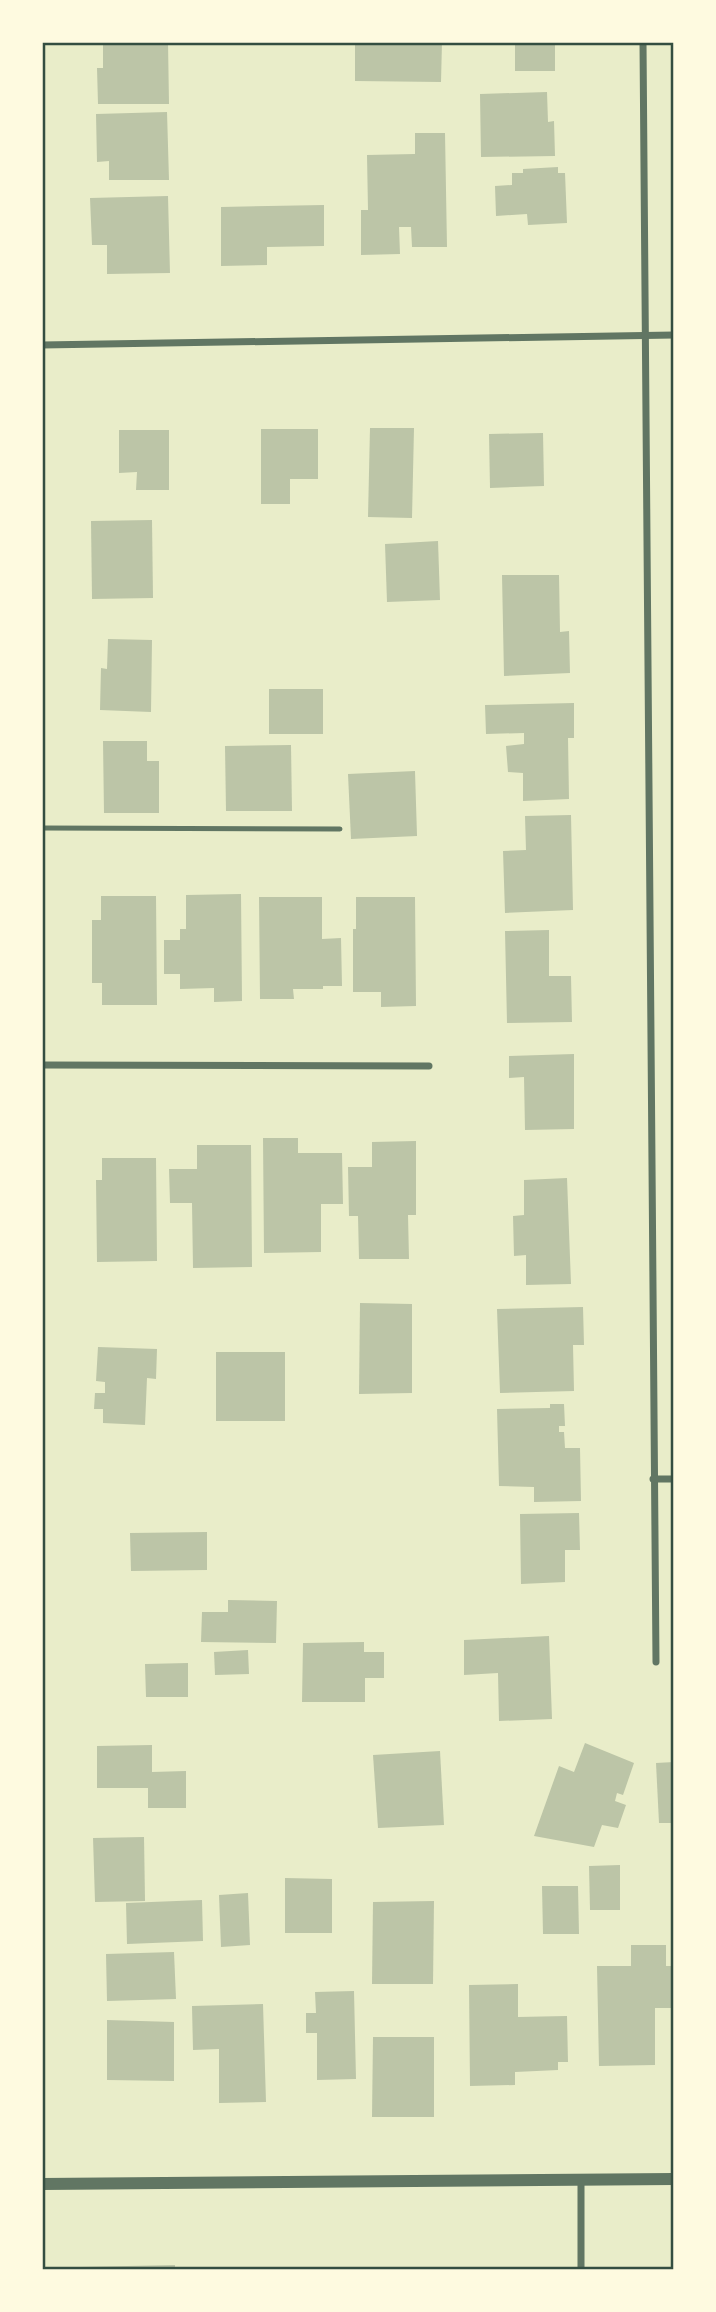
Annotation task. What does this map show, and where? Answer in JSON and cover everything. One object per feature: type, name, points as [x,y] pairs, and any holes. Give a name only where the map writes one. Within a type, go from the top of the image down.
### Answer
[{"type":"street","points":[[643,42],[656,1662]]},
{"type":"street","points":[[42,345],[674,335]]},
{"type":"street","points":[[42,1065],[429,1066]]},
{"type":"street","points":[[653,1479],[674,1479]]},
{"type":"street","points":[[42,2184],[674,2179]]},
{"type":"street","points":[[580,2270],[581,2181]]},
{"type":"lane","points":[[42,828],[340,828]]},
{"type":"building","points":[[103,42],[168,42],[169,104],[98,104],[97,68],[103,68]]},
{"type":"building","points":[[355,42],[442,42],[441,82],[355,81]]},
{"type":"building","points":[[515,42],[555,42],[555,71],[515,71]]},
{"type":"building","points":[[547,92],[548,122],[554,121],[555,156],[481,157],[480,94]]},
{"type":"building","points":[[167,112],[169,180],[109,180],[109,161],[97,162],[96,114]]},
{"type":"building","points":[[415,133],[445,133],[447,247],[412,247],[411,227],[399,227],[400,254],[361,255],[361,210],[368,210],[367,155],[415,154]]},
{"type":"building","points":[[558,167],[558,173],[565,173],[567,223],[528,225],[527,214],[496,216],[495,186],[512,185],[512,173],[523,173],[523,169]]},
{"type":"building","points":[[168,196],[170,273],[107,274],[107,245],[92,245],[90,198]]},
{"type":"building","points":[[324,205],[324,246],[267,247],[267,265],[221,266],[221,207]]},
{"type":"building","points":[[370,428],[414,428],[412,518],[368,517]]},
{"type":"building","points":[[261,429],[318,429],[318,479],[290,479],[290,504],[261,504]]},
{"type":"building","points":[[119,430],[169,430],[169,490],[136,490],[137,472],[119,473]]},
{"type":"building","points":[[543,433],[544,486],[490,488],[489,434]]},
{"type":"building","points":[[152,520],[153,598],[92,599],[91,521]]},
{"type":"building","points":[[438,541],[440,600],[387,602],[385,544]]},
{"type":"building","points":[[502,575],[559,575],[560,632],[569,631],[570,673],[504,676]]},
{"type":"building","points":[[108,639],[152,640],[151,712],[100,710],[101,668],[107,669]]},
{"type":"building","points":[[269,689],[323,689],[323,734],[269,734]]},
{"type":"building","points":[[574,703],[574,738],[568,738],[569,799],[523,801],[523,773],[508,772],[506,746],[524,744],[524,733],[486,734],[485,705]]},
{"type":"building","points":[[103,741],[147,741],[147,761],[159,761],[159,813],[104,813]]},
{"type":"building","points":[[291,745],[292,811],[226,811],[225,746]]},
{"type":"building","points":[[415,771],[417,836],[351,839],[348,774]]},
{"type":"building","points":[[571,815],[573,910],[505,913],[503,851],[526,850],[525,816]]},
{"type":"building","points":[[241,894],[242,1001],[214,1002],[214,988],[180,989],[180,974],[164,974],[164,940],[180,940],[180,929],[186,929],[186,895]]},
{"type":"building","points":[[101,896],[156,896],[157,1005],[102,1005],[102,983],[92,983],[92,920],[101,920]]},
{"type":"building","points":[[259,897],[322,897],[322,939],[341,938],[342,986],[293,989],[294,999],[260,999]]},
{"type":"building","points":[[356,897],[415,897],[416,1006],[381,1007],[381,992],[353,992]]},
{"type":"building","points":[[549,930],[549,976],[571,976],[572,1022],[507,1023],[505,931]]},
{"type":"building","points":[[574,1054],[574,1129],[525,1130],[524,1077],[509,1078],[509,1056]]},
{"type":"building","points":[[263,1138],[298,1138],[298,1153],[342,1153],[343,1204],[321,1204],[321,1252],[264,1253]]},
{"type":"building","points":[[416,1141],[416,1215],[408,1215],[409,1259],[359,1259],[358,1216],[349,1216],[348,1167],[372,1167],[372,1142]]},
{"type":"building","points":[[197,1145],[251,1145],[252,1267],[193,1268],[192,1203],[170,1203],[169,1169],[197,1169]]},
{"type":"building","points":[[102,1158],[156,1158],[157,1261],[97,1262],[96,1180],[102,1180]]},
{"type":"building","points":[[567,1178],[571,1284],[526,1285],[526,1255],[514,1256],[513,1216],[524,1215],[524,1180]]},
{"type":"building","points":[[360,1303],[412,1304],[412,1393],[359,1394]]},
{"type":"building","points":[[583,1307],[584,1345],[573,1345],[574,1391],[500,1393],[497,1309]]},
{"type":"building","points":[[98,1347],[157,1349],[156,1379],[147,1378],[145,1425],[103,1423],[103,1409],[94,1409],[95,1393],[105,1393],[105,1382],[96,1381]]},
{"type":"building","points":[[216,1352],[285,1352],[285,1421],[216,1421]]},
{"type":"building","points":[[550,1404],[564,1404],[565,1426],[559,1426],[559,1432],[564,1432],[565,1448],[580,1448],[581,1501],[534,1502],[534,1487],[499,1486],[497,1409],[550,1408]]},
{"type":"building","points":[[579,1513],[580,1550],[565,1550],[565,1582],[521,1584],[520,1514]]},
{"type":"building","points":[[207,1532],[207,1570],[131,1571],[130,1533]]},
{"type":"building","points":[[228,1600],[277,1601],[276,1643],[201,1642],[202,1612],[228,1612]]},
{"type":"building","points":[[549,1636],[552,1719],[499,1721],[498,1673],[464,1675],[464,1640]]},
{"type":"building","points":[[364,1642],[364,1652],[384,1652],[384,1678],[365,1678],[365,1702],[302,1702],[303,1643]]},
{"type":"building","points":[[248,1650],[249,1674],[215,1675],[214,1652]]},
{"type":"building","points":[[188,1663],[188,1697],[146,1697],[145,1664]]},
{"type":"building","points":[[585,1743],[634,1763],[623,1795],[617,1793],[615,1801],[626,1805],[618,1828],[602,1825],[594,1847],[534,1836],[559,1766],[574,1772]]},
{"type":"building","points":[[152,1745],[152,1772],[186,1771],[186,1808],[148,1808],[148,1788],[97,1788],[97,1746]]},
{"type":"building","points":[[440,1751],[444,1825],[378,1828],[373,1755]]},
{"type":"building","points":[[674,1762],[674,1823],[659,1823],[656,1763]]},
{"type":"building","points":[[144,1837],[145,1901],[95,1902],[93,1838]]},
{"type":"building","points":[[620,1865],[620,1910],[590,1910],[589,1866]]},
{"type":"building","points":[[285,1878],[332,1879],[332,1933],[285,1933]]},
{"type":"building","points":[[542,1886],[578,1886],[579,1934],[543,1934]]},
{"type":"building","points":[[248,1893],[250,1945],[221,1947],[219,1895]]},
{"type":"building","points":[[202,1900],[203,1941],[127,1944],[126,1903]]},
{"type":"building","points":[[434,1901],[433,1984],[372,1984],[373,1902]]},
{"type":"building","points":[[631,1945],[666,1945],[666,1966],[674,1966],[674,2008],[655,2008],[655,2065],[599,2066],[597,1966],[631,1966]]},
{"type":"building","points":[[174,1952],[176,1999],[107,2001],[106,1954]]},
{"type":"building","points":[[518,1984],[518,2017],[567,2016],[568,2062],[558,2062],[558,2070],[515,2072],[515,2085],[470,2086],[469,1985]]},
{"type":"building","points":[[354,1991],[356,2079],[317,2080],[317,2033],[306,2033],[306,2013],[316,2013],[315,1992]]},
{"type":"building","points":[[263,2004],[266,2102],[219,2103],[219,2049],[193,2050],[192,2006]]},
{"type":"building","points":[[107,2020],[174,2022],[174,2081],[107,2080]]},
{"type":"building","points":[[373,2037],[434,2037],[434,2117],[372,2117]]},
{"type":"building","points":[[175,2265],[175,2270],[80,2270],[80,2267]]}]
